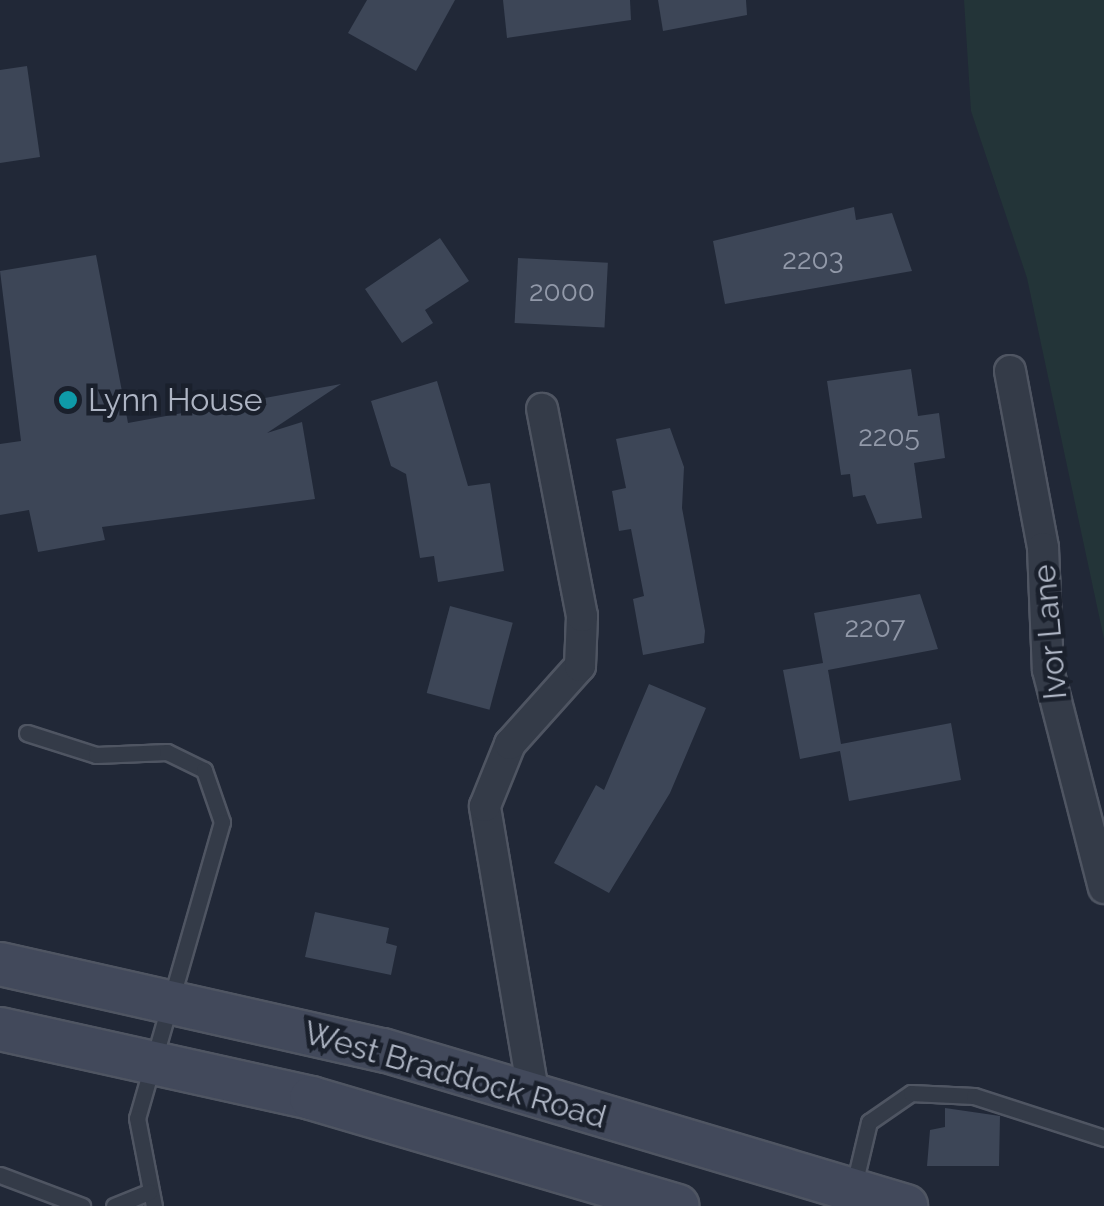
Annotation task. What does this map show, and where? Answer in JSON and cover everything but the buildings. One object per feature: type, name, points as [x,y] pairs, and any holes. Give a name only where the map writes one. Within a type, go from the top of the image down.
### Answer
[{"type":"main road","name":"West Braddock Road","points":[[0,964],[175,997],[906,1206]]},
{"type":"main road","name":"West Braddock Road","points":[[0,1028],[149,1058],[677,1206]]},
{"type":"street","name":"Ivor Lane","points":[[1010,371],[1042,548],[1048,670],[1104,888]]},
{"type":"street","points":[[534,1097],[485,806],[510,744],[580,666],[582,616],[542,409]]},
{"type":"lane","points":[[27,733],[96,756],[166,752],[204,770],[222,822],[175,997],[149,1058],[137,1118],[152,1199],[114,1206]]},
{"type":"lane","points":[[853,1190],[869,1122],[911,1093],[974,1096],[1104,1138]]},
{"type":"lane","points":[[0,1176],[82,1206]]},
{"type":"shaded area","points":[[964,0],[1104,0],[1104,639],[1027,278],[971,111]]},
{"type":"place","name":"Lynn House","points":[[68,400]]}]
